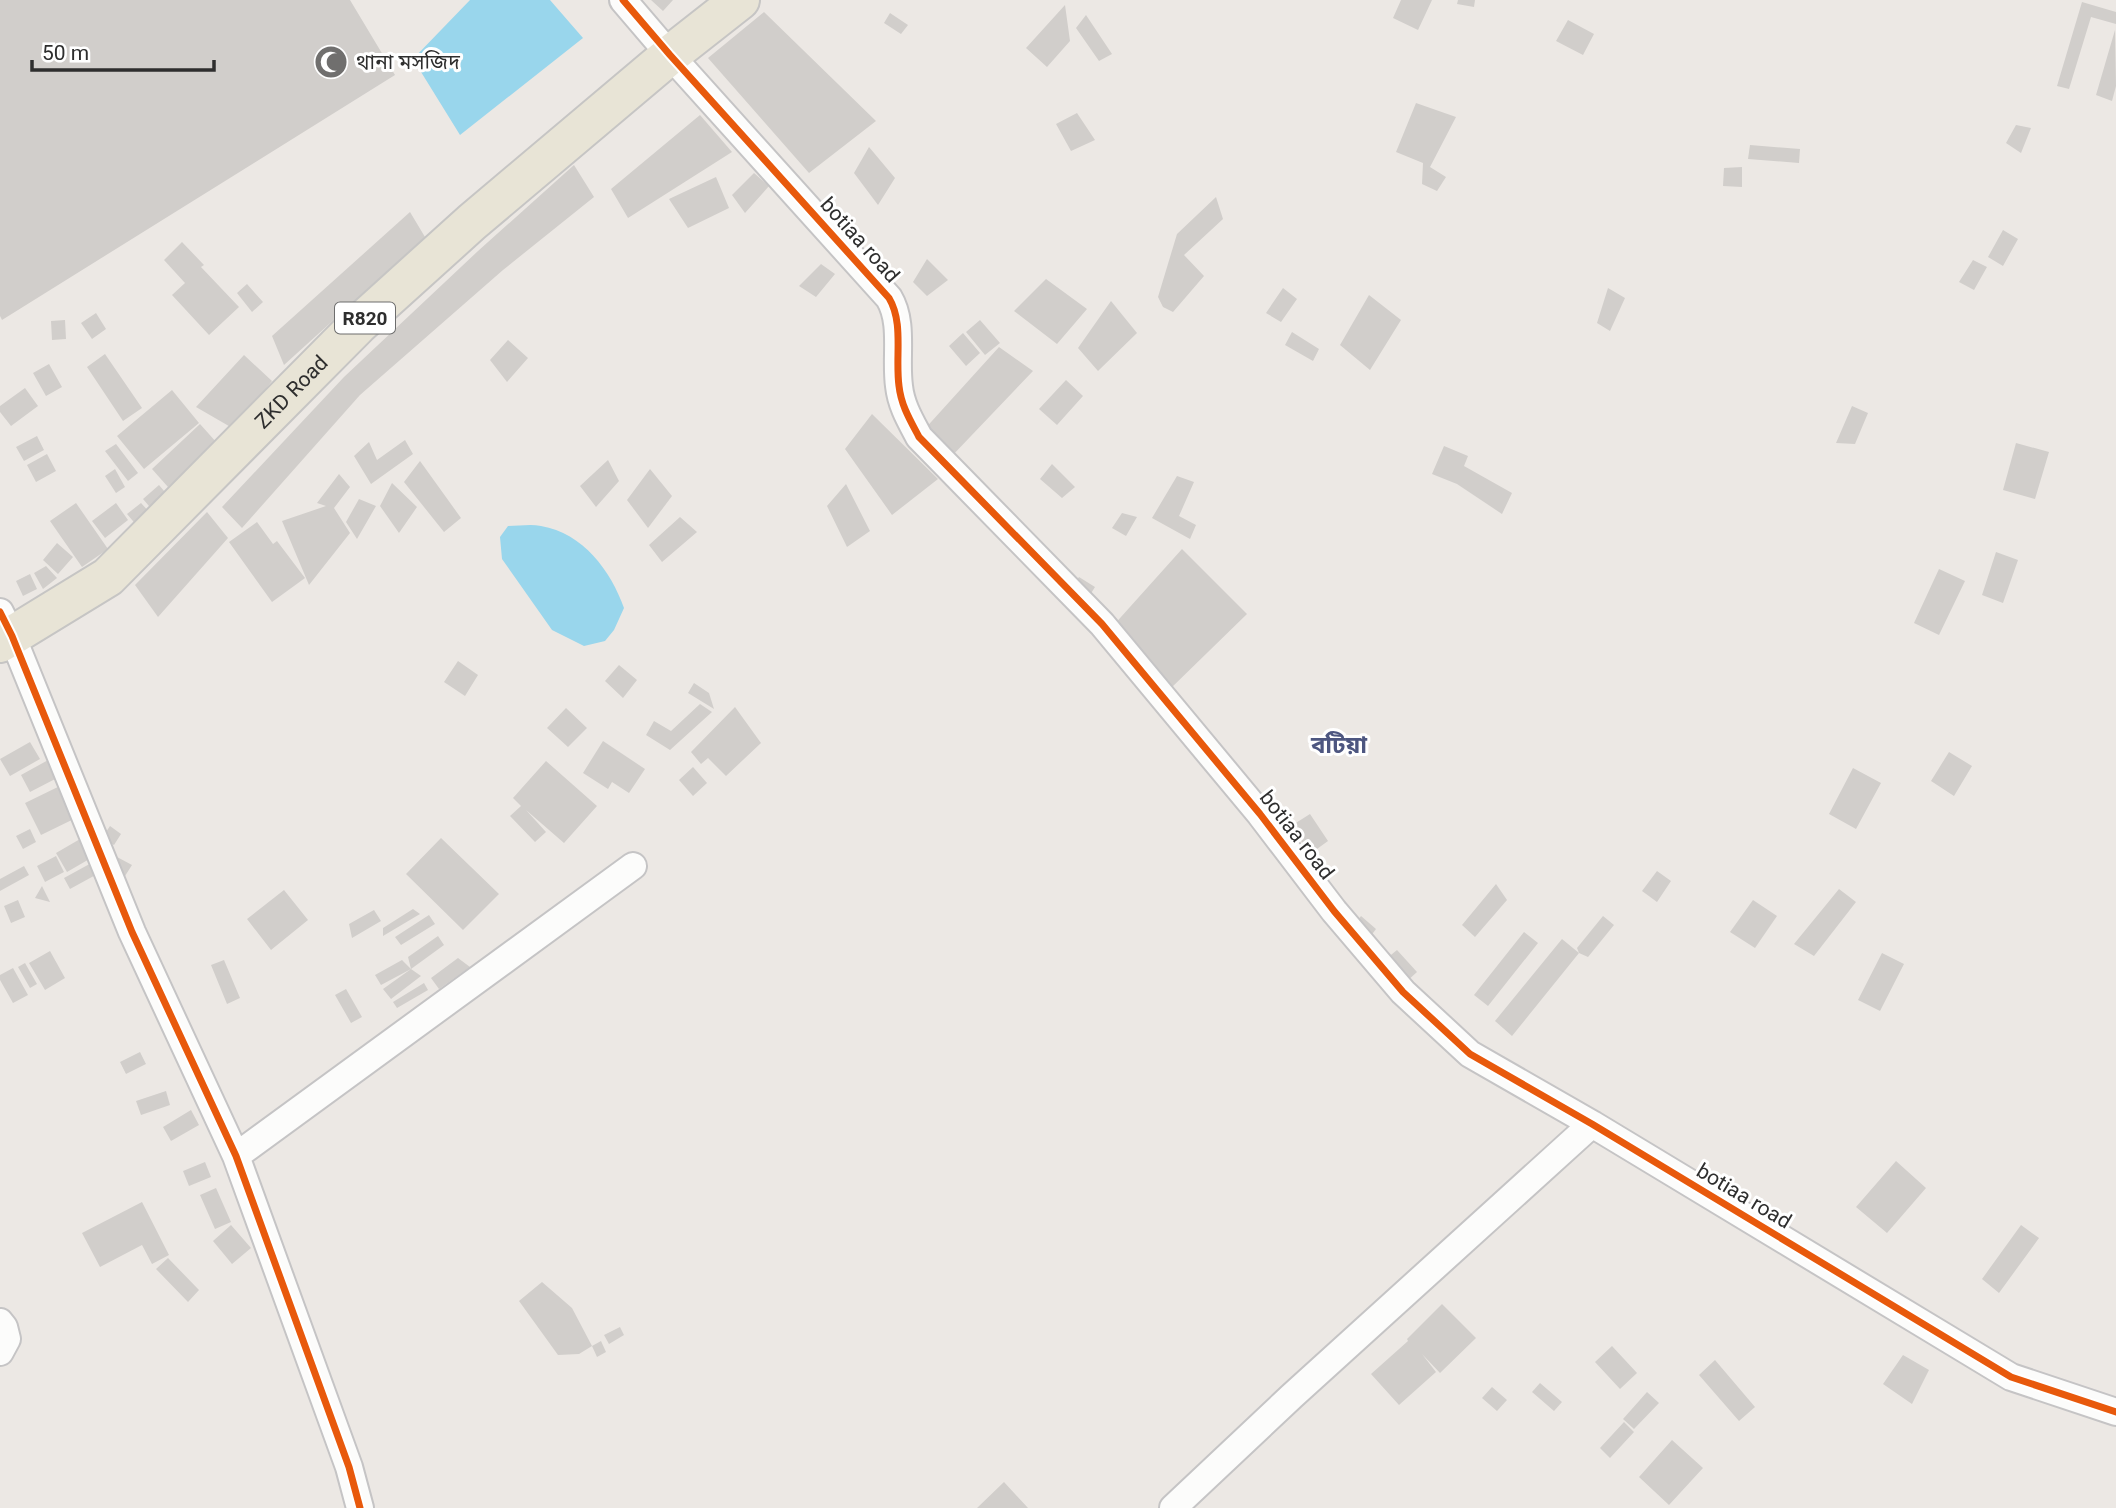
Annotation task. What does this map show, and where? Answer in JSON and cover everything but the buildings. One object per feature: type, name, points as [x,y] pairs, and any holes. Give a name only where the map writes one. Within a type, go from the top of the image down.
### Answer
[{"type":"main road","name":"ZKD Road","points":[[4,631],[108,577],[358,324],[472,222],[670,55],[740,0]]},
{"type":"street","name":"botiaa road","points":[[623,0],[889,298],[896,310],[898,383],[902,405],[919,437],[1102,624],[1260,814],[1334,911],[1403,992],[1470,1054],[1592,1124],[2011,1377],[2116,1412]]},
{"type":"street","points":[[4,631],[132,932],[236,1156],[349,1467],[360,1508]]},
{"type":"street","points":[[236,1156],[633,866]]},
{"type":"street","points":[[1173,1508],[1292,1396],[1592,1124]]},
{"type":"street","points":[[0,1322],[7,1339],[0,1352]]},
{"type":"water","points":[[470,0],[550,0],[583,38],[460,135],[413,59]]},
{"type":"water","points":[[537,525],[556,530],[582,545],[593,556],[611,581],[624,608],[614,630],[605,641],[584,646],[552,630],[502,559],[500,537],[508,526]]},
{"type":"cycle path","points":[[623,0],[889,298],[898,329],[900,393],[919,437],[1102,624],[1260,814],[1334,911],[1403,992],[1470,1054],[1592,1124],[2011,1377],[2116,1412]]},
{"type":"cycle path","points":[[0,612],[132,932],[236,1156],[349,1467],[360,1508]]},
{"type":"place","name":"থানা মসজিদ","points":[[331,62]]},
{"type":"district","name":"বটিয়া","points":[[1339,745]]}]
